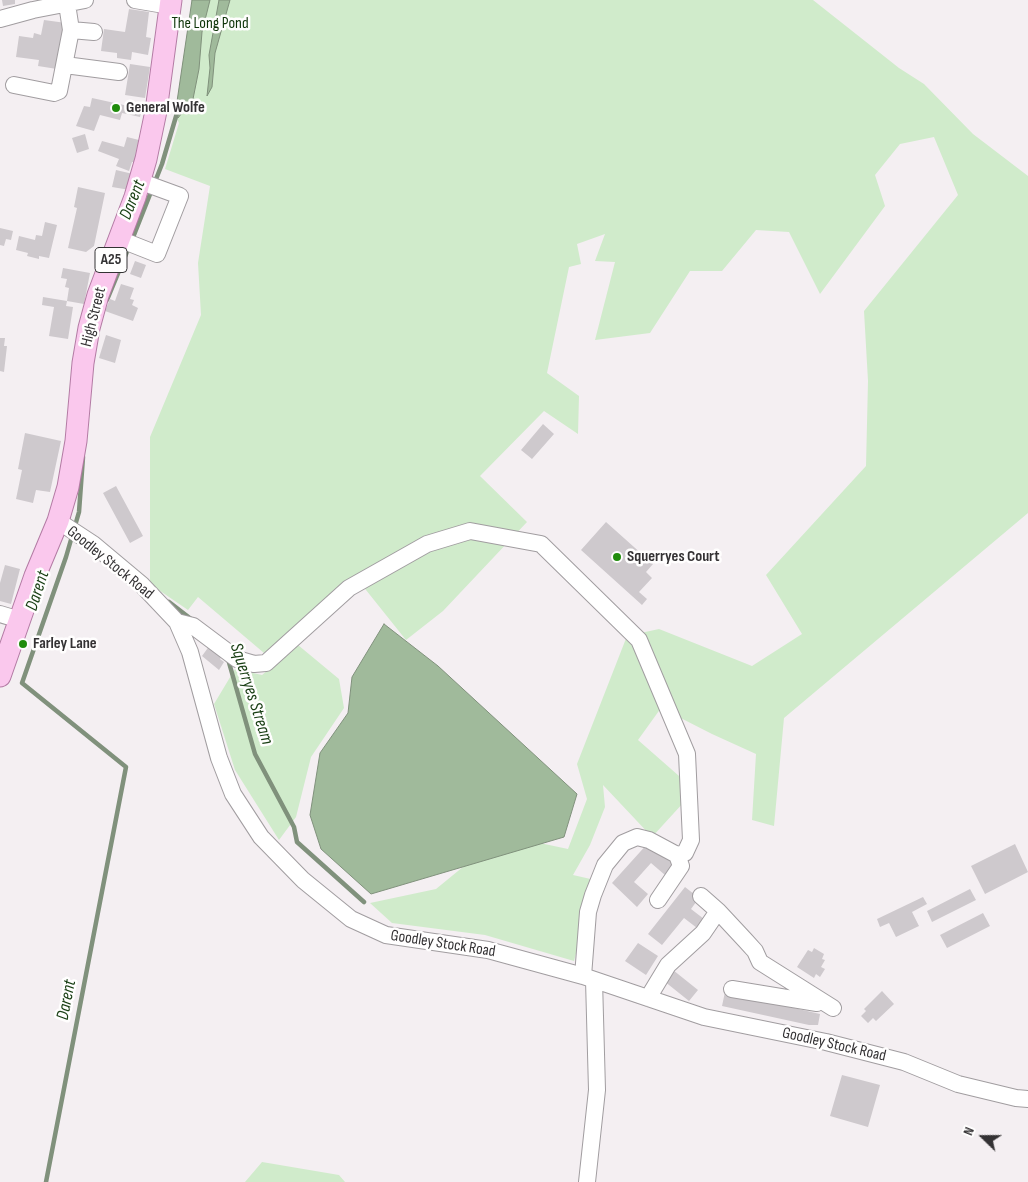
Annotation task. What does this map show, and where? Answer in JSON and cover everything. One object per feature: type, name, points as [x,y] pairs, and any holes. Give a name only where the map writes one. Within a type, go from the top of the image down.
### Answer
[{"type":"main road","name":"High Street","points":[[62,524],[76,441],[83,363],[89,328],[98,295],[128,243],[151,185],[146,159],[156,111],[170,3]]},
{"type":"main road","name":"A25","points":[[0,676],[10,617],[35,576],[62,524]]},
{"type":"street","points":[[0,19],[32,5],[67,4],[85,0]]},
{"type":"street","points":[[136,0],[170,3]]},
{"type":"street","points":[[14,85],[57,93],[61,88],[71,30],[67,4]]},
{"type":"street","points":[[71,30],[94,32]]},
{"type":"street","points":[[65,66],[119,72]]},
{"type":"street","points":[[128,243],[157,254],[180,196],[151,185]]},
{"type":"street","name":"Goodley Stock Road","points":[[62,524],[82,537],[142,585],[177,622],[190,652],[219,758],[233,794],[261,837],[302,880],[351,919],[386,935],[488,950],[588,978],[704,1017],[826,1042],[904,1062],[958,1084],[1016,1098],[1028,1099]]},
{"type":"street","points":[[177,622],[193,626],[238,659],[254,664],[266,663],[349,588],[427,544],[470,531],[541,544],[639,640],[687,754],[692,840],[685,854],[677,855],[649,840],[637,837],[623,843],[605,866],[593,895],[588,912],[588,978],[597,1090],[587,1182]]},
{"type":"street","points":[[658,900],[681,866],[677,855]]},
{"type":"street","points":[[701,896],[718,910],[755,951],[760,962],[828,1006],[732,989]]},
{"type":"street","points":[[648,998],[668,965],[703,933],[718,910]]},
{"type":"green space","name":"The Long Pond","points":[[192,0],[813,0],[899,68],[924,84],[973,134],[1028,176],[1028,513],[784,718],[774,826],[752,820],[756,754],[661,708],[638,740],[695,790],[652,837],[603,785],[605,807],[590,845],[573,875],[595,880],[574,961],[485,935],[392,923],[370,903],[436,889],[502,835],[568,849],[587,799],[577,764],[627,636],[659,629],[752,666],[802,634],[766,575],[866,466],[868,381],[864,311],[958,195],[934,137],[900,144],[875,175],[885,206],[820,294],[789,232],[756,230],[722,271],[690,271],[650,333],[595,340],[615,262],[595,261],[605,234],[577,244],[581,264],[569,267],[547,373],[579,396],[578,434],[544,411],[480,476],[527,522],[443,611],[406,640],[358,580],[264,653],[198,597],[188,610],[150,584],[150,437],[201,315],[198,263],[210,186],[165,169],[179,123],[175,115]]},
{"type":"green space","points":[[298,645],[339,679],[344,708],[311,757],[296,817],[279,840],[235,770],[214,704],[235,669],[262,675]]},
{"type":"green space","points":[[262,1162],[339,1175],[345,1182],[245,1182]]},
{"type":"shaded area","points":[[192,0],[210,0],[202,32],[199,69],[193,99],[178,118],[175,115]]},
{"type":"shaded area","points":[[219,0],[230,0],[215,53],[212,87],[207,96],[210,68],[209,55]]},
{"type":"shaded area","points":[[384,624],[438,666],[577,794],[564,837],[371,894],[321,849],[310,815],[320,753],[348,713],[352,677]]},
{"type":"building","points":[[2,0],[15,0],[15,4],[3,6]]},
{"type":"building","points":[[129,9],[149,12],[146,37],[151,38],[148,55],[132,52],[131,60],[117,58],[117,53],[101,51],[104,29],[125,32]]},
{"type":"building","points":[[44,20],[66,23],[57,69],[38,66],[39,60],[16,57],[19,36],[33,38],[34,33],[41,35]]},
{"type":"building","points":[[130,64],[150,67],[145,98],[125,95]]},
{"type":"building","points":[[92,98],[142,109],[140,117],[122,113],[120,120],[100,115],[94,131],[76,126],[84,106],[90,107]]},
{"type":"building","points":[[85,134],[89,149],[77,153],[72,138]]},
{"type":"building","points":[[127,137],[139,140],[135,162],[132,162],[129,171],[116,166],[119,159],[98,151],[102,141],[124,147]]},
{"type":"building","points":[[116,170],[133,174],[130,190],[112,187]]},
{"type":"building","points":[[78,187],[105,193],[94,246],[86,252],[68,248],[77,208],[74,207]]},
{"type":"building","points":[[45,222],[57,225],[49,258],[39,256],[39,259],[27,256],[28,253],[16,250],[19,236],[35,240],[36,235],[42,236]]},
{"type":"building","points":[[0,228],[13,231],[11,240],[6,239],[4,246],[0,245]]},
{"type":"building","points":[[135,261],[146,265],[141,278],[130,274]]},
{"type":"building","points":[[63,268],[90,273],[84,304],[67,301],[69,288],[65,287],[67,279],[61,278]]},
{"type":"building","points":[[121,284],[134,288],[130,299],[134,300],[132,305],[138,308],[133,321],[105,311],[110,299],[115,301]]},
{"type":"building","points":[[43,297],[67,301],[66,306],[73,307],[68,339],[49,336],[54,307],[42,305]]},
{"type":"building","points":[[106,335],[121,340],[115,363],[99,358]]},
{"type":"building","points":[[0,338],[5,338],[4,346],[7,346],[4,372],[0,371]]},
{"type":"building","points":[[543,424],[554,434],[532,459],[521,450]]},
{"type":"building","points":[[25,433],[61,441],[50,492],[36,490],[33,503],[16,499],[22,470],[18,469]]},
{"type":"building","points":[[116,486],[143,536],[130,543],[103,493]]},
{"type":"building","name":"Squerryes Court","points":[[606,522],[653,564],[646,572],[652,578],[639,592],[647,599],[642,605],[581,550]]},
{"type":"building","points":[[5,565],[20,569],[11,604],[0,601],[0,583]]},
{"type":"building","points":[[210,645],[223,655],[220,659],[224,662],[219,670],[202,656]]},
{"type":"building","points":[[649,842],[674,865],[665,875],[651,863],[634,882],[648,894],[637,907],[612,883]]},
{"type":"building","points":[[1015,844],[1028,872],[985,894],[971,866]]},
{"type":"building","points":[[685,887],[699,898],[691,909],[704,919],[697,928],[684,918],[662,945],[648,934]]},
{"type":"building","points":[[970,889],[976,900],[932,922],[927,911]]},
{"type":"building","points":[[923,897],[927,904],[912,912],[919,926],[896,937],[889,923],[880,927],[877,919]]},
{"type":"building","points":[[983,913],[990,926],[947,948],[940,935]]},
{"type":"building","points":[[638,943],[658,956],[646,975],[625,961]]},
{"type":"building","points":[[814,948],[824,954],[822,959],[825,960],[821,967],[825,969],[820,977],[816,974],[814,978],[797,967],[808,950],[812,952]]},
{"type":"building","points":[[673,970],[698,990],[689,1001],[664,981]]},
{"type":"building","points":[[882,991],[894,1004],[876,1021],[873,1018],[868,1023],[861,1016],[866,1011],[864,1009]]},
{"type":"building","points":[[725,992],[820,1014],[818,1025],[809,1025],[722,1006]]},
{"type":"building","points":[[842,1075],[880,1085],[868,1127],[830,1116]]},
{"type":"waterway","name":"Darent","points":[[132,240],[162,164],[177,113]]},
{"type":"waterway","name":"Darent","points":[[107,300],[129,247]]},
{"type":"waterway","name":"Darent","points":[[46,1182],[126,767],[22,683],[66,557],[79,512],[83,457]]},
{"type":"waterway","name":"Squerryes Stream","points":[[169,602],[191,619]]},
{"type":"waterway","name":"Squerryes Stream","points":[[228,659],[255,754],[294,827],[297,842],[364,902]]},
{"type":"place","name":"General Wolfe","points":[[116,108]]},
{"type":"place","name":"Squerryes Court","points":[[617,557]]},
{"type":"place","name":"Farley Lane","points":[[23,644]]}]
